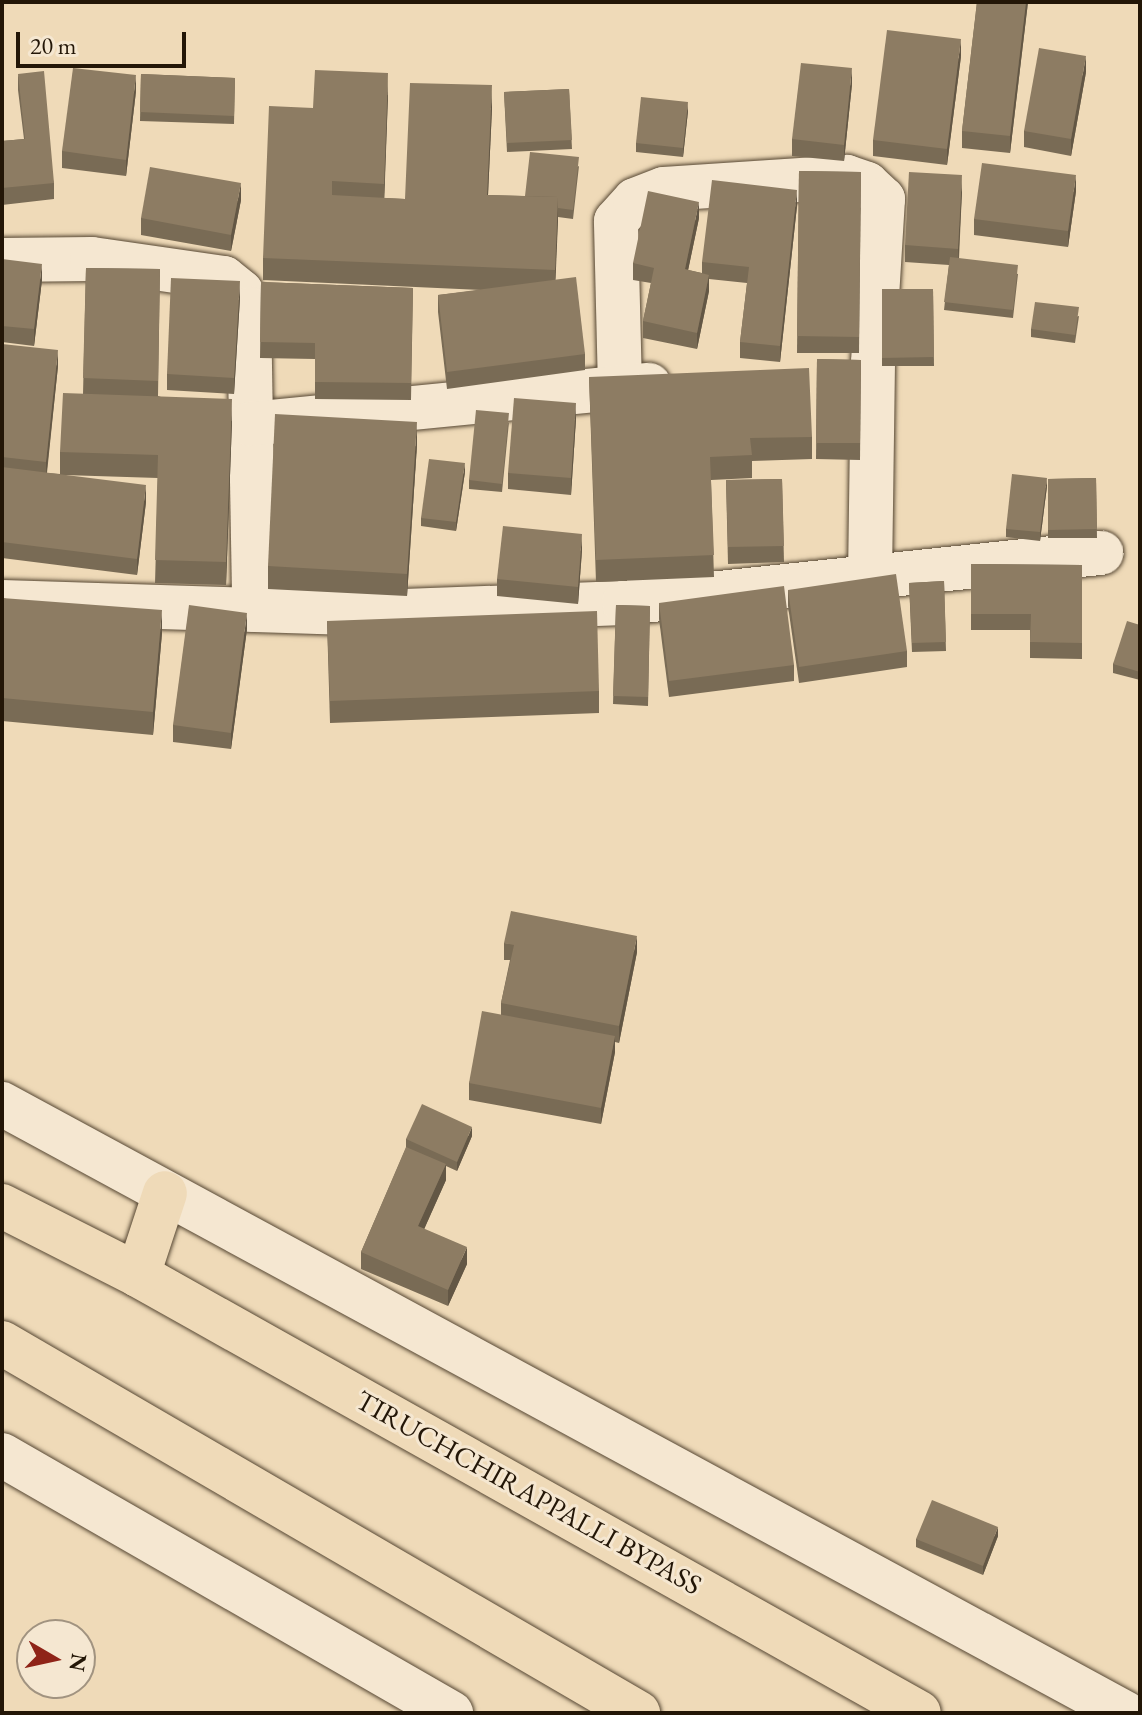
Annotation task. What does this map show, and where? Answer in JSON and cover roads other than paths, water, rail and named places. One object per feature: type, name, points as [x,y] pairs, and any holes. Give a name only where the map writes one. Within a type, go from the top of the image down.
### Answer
[{"type":"highway","points":[[138,1275],[165,1193]]},
{"type":"highway","name":"TIRUCHCHIRAPPALLI BYPASS","points":[[2,1206],[138,1275],[919,1713]]},
{"type":"highway","points":[[2,1343],[638,1713]]},
{"type":"street","points":[[620,388],[616,221],[635,200],[664,189],[847,177],[867,184],[883,199],[873,363],[870,578]]},
{"type":"street","points":[[2,260],[92,259],[224,278],[241,292],[249,309],[254,610]]},
{"type":"street","points":[[826,368],[873,363]]},
{"type":"street","points":[[250,424],[684,382]]},
{"type":"street","points":[[2,602],[350,613],[624,603],[1101,553]]},
{"type":"street","points":[[2,1104],[620,1435],[1125,1713]]},
{"type":"street","points":[[2,1455],[451,1713]]}]
